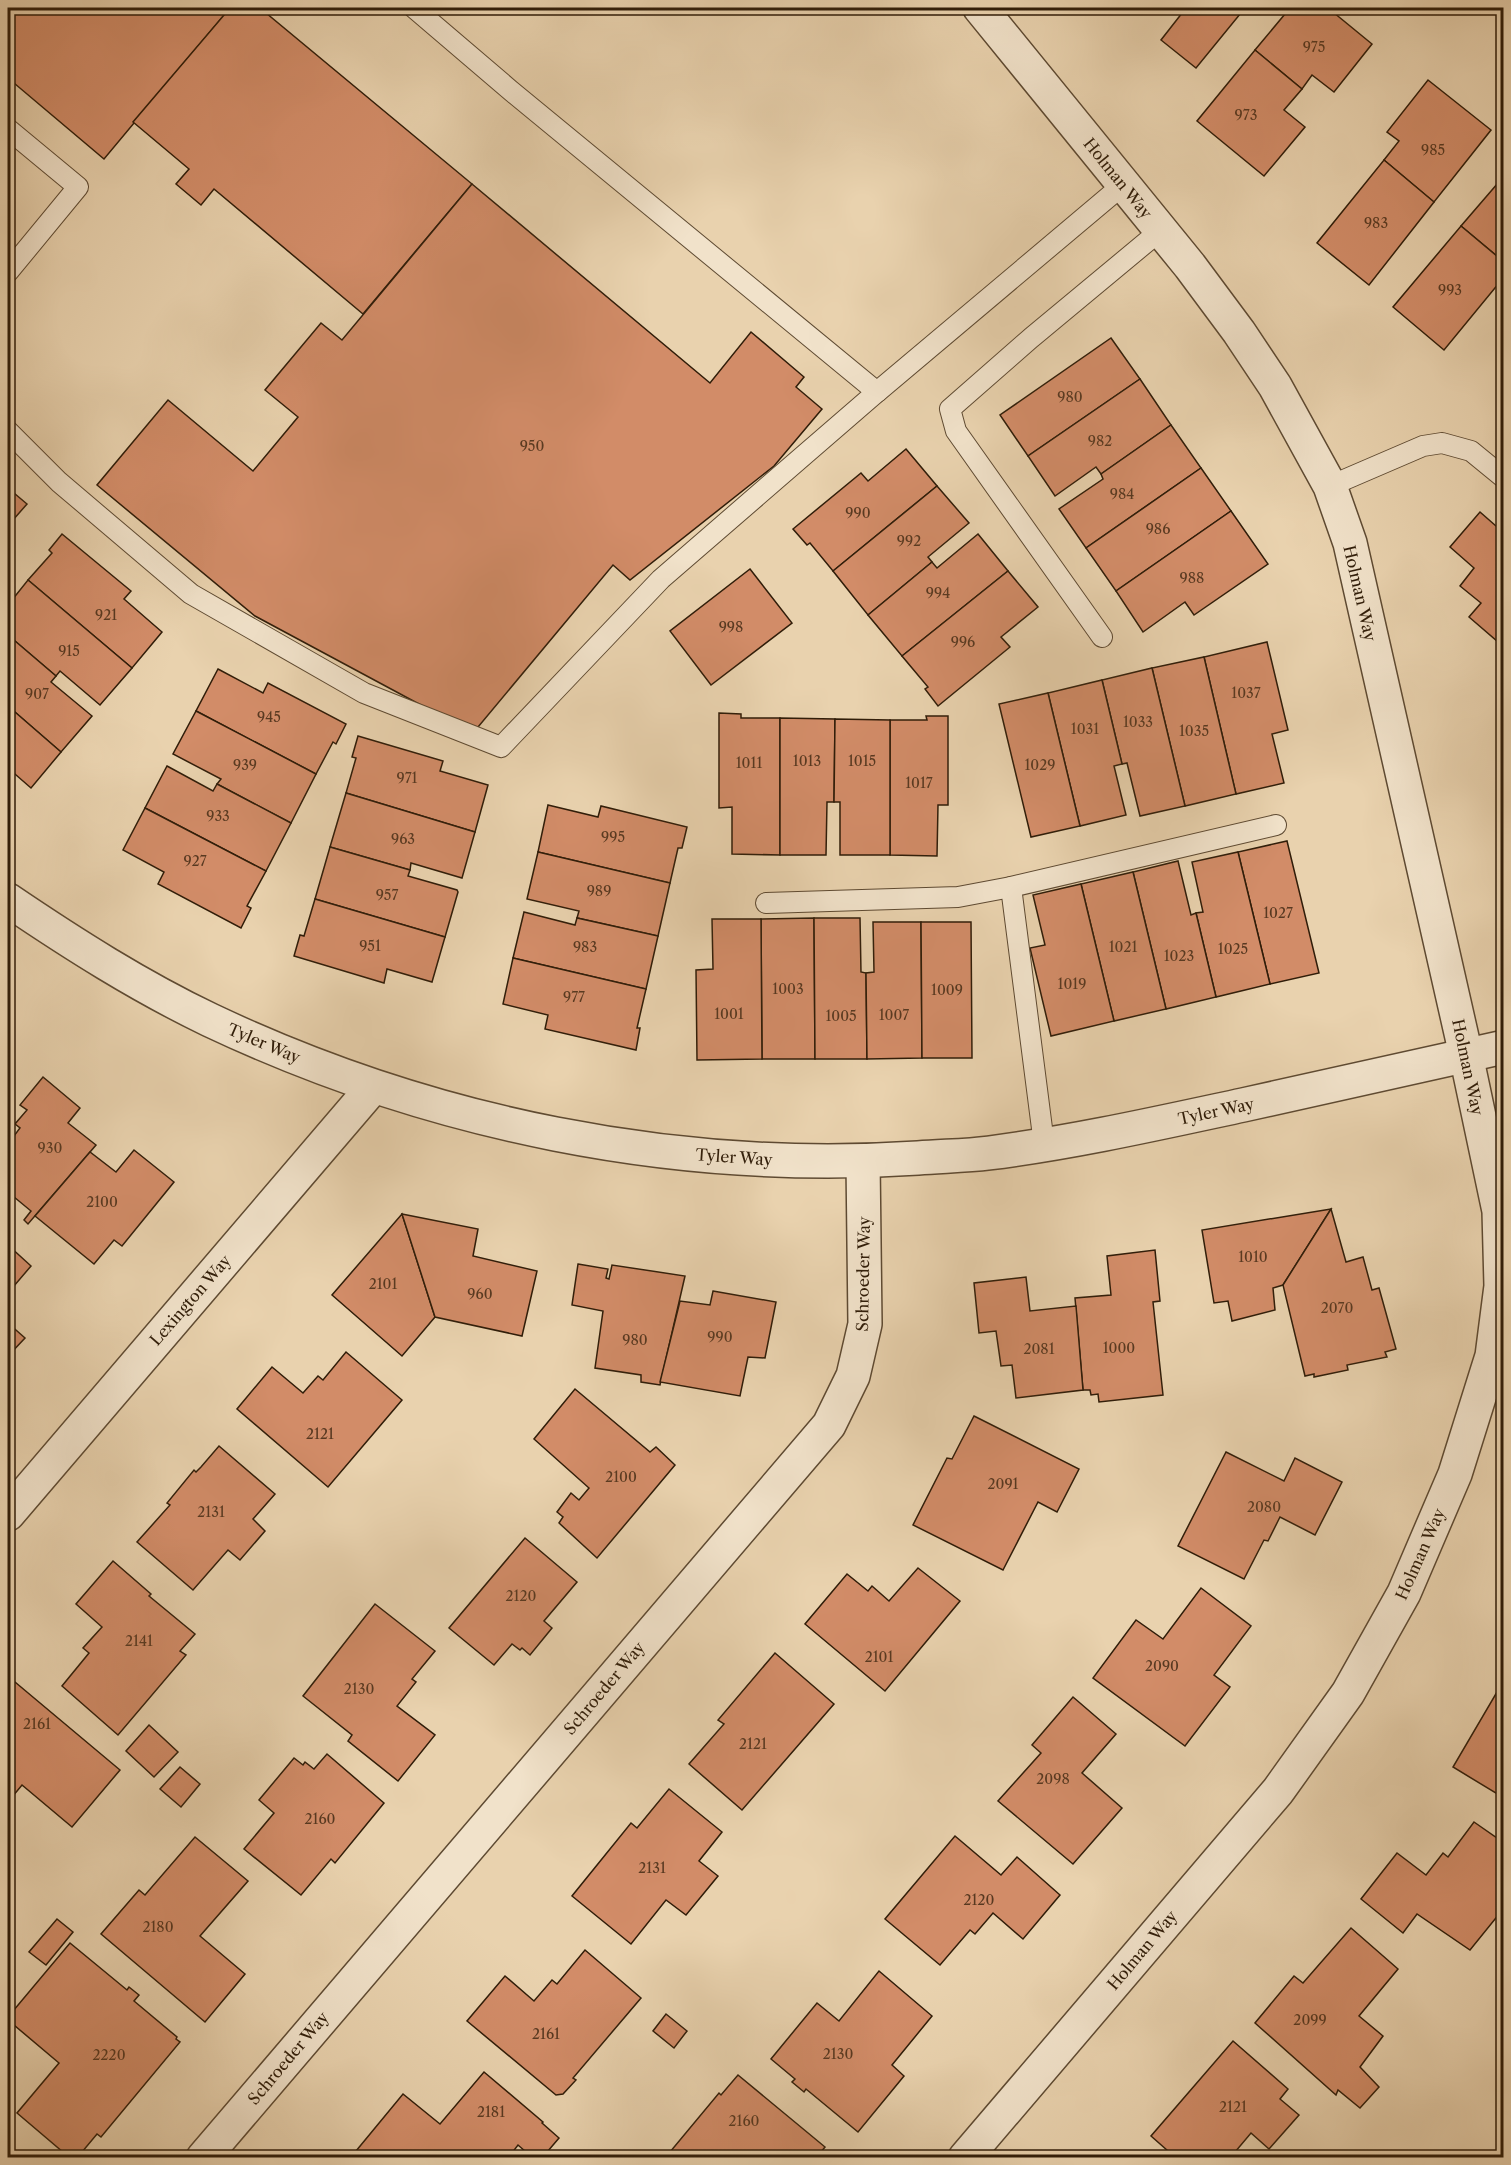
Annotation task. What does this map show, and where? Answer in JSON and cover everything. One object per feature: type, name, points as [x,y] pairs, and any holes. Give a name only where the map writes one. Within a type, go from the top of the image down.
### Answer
[{"type":"street","name":"Holman Way","points":[[965,2157],[1278,1791],[1348,1693],[1404,1593],[1455,1474],[1492,1356],[1501,1286],[1499,1211],[1466,1055],[1350,543],[1330,486],[1275,386],[1239,332],[1161,230],[980,8]]},
{"type":"street","name":"Tyler Way","points":[[8,900],[95,958],[209,1019],[325,1069],[373,1086],[502,1124],[639,1149],[764,1160],[863,1161],[986,1153],[1111,1134],[1503,1047]]},
{"type":"street","name":"Lexington Way","points":[[8,1514],[373,1086]]},
{"type":"street","name":"Schroeder Way","points":[[203,2157],[829,1425],[853,1376],[865,1324],[863,1161]]},
{"type":"lane","points":[[414,8],[510,90],[877,392]]},
{"type":"lane","points":[[8,129],[78,187],[8,272]]},
{"type":"lane","points":[[8,431],[59,482],[191,594],[364,693],[501,747],[661,579],[877,392],[1124,184]]},
{"type":"lane","points":[[1102,637],[956,431],[950,409],[1013,353],[1161,230]]},
{"type":"lane","points":[[1330,486],[1422,446],[1442,443],[1471,451],[1503,478]]},
{"type":"lane","points":[[766,903],[958,897],[1011,887],[1276,825]]},
{"type":"lane","points":[[1011,887],[1044,1144]]},
{"type":"building","points":[[8,8],[230,8],[104,159],[8,78]]},
{"type":"building","points":[[230,8],[260,8],[472,184],[363,314],[214,189],[201,205],[176,184],[189,169],[133,122]]},
{"type":"building","points":[[1186,8],[1245,8],[1196,68],[1161,40]]},
{"type":"building","points":[[1290,8],[1328,8],[1372,44],[1334,92],[1312,75],[1302,89],[1255,50]]},
{"type":"building","points":[[1255,50],[1302,89],[1284,110],[1305,127],[1264,176],[1197,121]]},
{"type":"building","points":[[1428,80],[1491,130],[1434,202],[1384,160],[1399,141],[1387,132]]},
{"type":"building","points":[[1384,160],[1434,202],[1369,285],[1317,243]]},
{"type":"building","points":[[1504,176],[1504,262],[1461,226]]},
{"type":"building","points":[[472,184],[710,383],[751,332],[804,377],[796,387],[822,409],[774,466],[630,580],[613,565],[473,733],[255,616],[97,485],[168,400],[253,471],[298,417],[265,390],[321,323],[342,340]]},
{"type":"building","points":[[1461,226],[1504,262],[1504,277],[1444,350],[1393,307]]},
{"type":"building","points":[[1111,338],[1140,379],[1028,456],[1000,415]]},
{"type":"building","points":[[1140,379],[1171,425],[1101,474],[1096,467],[1055,496],[1028,456]]},
{"type":"building","points":[[1171,425],[1201,468],[1086,548],[1059,509],[1103,479],[1101,474]]},
{"type":"building","points":[[906,449],[937,486],[833,571],[810,543],[807,545],[793,529],[861,473],[868,481]]},
{"type":"building","points":[[1201,468],[1231,511],[1116,591],[1086,548]]},
{"type":"building","points":[[937,486],[969,523],[928,557],[932,562],[868,615],[833,571]]},
{"type":"building","points":[[8,488],[27,504],[13,520],[10,518],[8,521]]},
{"type":"building","points":[[1231,511],[1268,564],[1194,615],[1185,602],[1143,632],[1116,591]]},
{"type":"building","points":[[1480,512],[1504,533],[1504,647],[1469,617],[1481,603],[1460,586],[1474,568],[1450,547]]},
{"type":"building","points":[[62,534],[131,591],[124,599],[162,632],[132,668],[28,580],[52,553],[49,550]]},
{"type":"building","points":[[978,534],[1008,571],[902,656],[868,615],[932,562],[937,568]]},
{"type":"building","points":[[750,569],[792,623],[711,685],[670,631]]},
{"type":"building","points":[[1008,571],[1038,607],[1001,637],[1010,647],[938,706],[925,689],[928,687],[902,656]]},
{"type":"building","points":[[28,580],[132,668],[100,705],[60,671],[56,676],[8,635],[8,605]]},
{"type":"building","points":[[8,635],[56,676],[51,682],[92,716],[61,752],[8,706]]},
{"type":"building","points":[[1267,642],[1288,730],[1272,734],[1284,783],[1236,794],[1204,657]]},
{"type":"building","points":[[1204,657],[1236,794],[1185,806],[1152,668]]},
{"type":"building","points":[[1152,668],[1185,806],[1140,816],[1127,763],[1122,764],[1102,680]]},
{"type":"building","points":[[218,669],[263,693],[268,683],[346,724],[336,744],[333,742],[316,774],[196,711]]},
{"type":"building","points":[[1102,680],[1122,764],[1114,766],[1126,815],[1080,826],[1048,693]]},
{"type":"building","points":[[1048,693],[1080,826],[1031,837],[999,704]]},
{"type":"building","points":[[8,706],[61,752],[31,788],[8,768]]},
{"type":"building","points":[[196,711],[316,774],[291,823],[217,784],[221,779],[173,754]]},
{"type":"building","points":[[719,713],[741,714],[741,718],[780,718],[780,855],[732,854],[732,807],[719,808]]},
{"type":"building","points":[[926,716],[948,716],[948,805],[938,805],[937,856],[890,855],[890,720],[927,720]]},
{"type":"building","points":[[780,718],[835,719],[834,802],[827,802],[826,855],[780,855]]},
{"type":"building","points":[[835,719],[890,720],[890,855],[840,855],[840,802],[834,802]]},
{"type":"building","points":[[358,736],[443,761],[440,771],[488,785],[475,832],[346,793],[356,758],[352,757]]},
{"type":"building","points":[[167,766],[213,791],[217,784],[291,823],[266,871],[145,808]]},
{"type":"building","points":[[346,793],[475,832],[462,878],[411,863],[410,870],[330,847]]},
{"type":"building","points":[[548,805],[598,817],[601,806],[687,827],[682,848],[678,848],[670,883],[538,852]]},
{"type":"building","points":[[145,808],[266,871],[247,906],[251,908],[241,928],[158,884],[164,872],[123,850]]},
{"type":"building","points":[[1287,841],[1319,973],[1270,984],[1238,852]]},
{"type":"building","points":[[330,847],[410,870],[408,876],[457,890],[445,937],[315,899]]},
{"type":"building","points":[[538,852],[670,883],[658,936],[577,918],[579,911],[527,899]]},
{"type":"building","points":[[1238,852],[1270,984],[1216,997],[1196,913],[1203,912],[1192,862]]},
{"type":"building","points":[[1178,861],[1191,915],[1196,913],[1216,997],[1166,1009],[1133,872]]},
{"type":"building","points":[[1133,872],[1166,1009],[1114,1021],[1081,884]]},
{"type":"building","points":[[1081,884],[1114,1021],[1051,1036],[1030,948],[1045,945],[1033,895]]},
{"type":"building","points":[[315,899],[445,937],[432,982],[387,969],[384,983],[294,956],[300,935],[304,936]]},
{"type":"building","points":[[524,912],[575,925],[577,918],[658,936],[646,989],[513,958]]},
{"type":"building","points":[[814,918],[815,1059],[762,1059],[761,919]]},
{"type":"building","points":[[814,918],[860,918],[861,972],[866,973],[867,1059],[815,1059]]},
{"type":"building","points":[[712,919],[761,919],[762,1059],[697,1060],[696,970],[713,969]]},
{"type":"building","points":[[873,922],[921,922],[922,1058],[867,1059],[866,973],[874,972]]},
{"type":"building","points":[[921,922],[971,922],[972,1058],[922,1058]]},
{"type":"building","points":[[513,958],[646,989],[637,1028],[640,1028],[636,1050],[545,1029],[548,1015],[503,1004]]},
{"type":"building","points":[[43,1077],[80,1108],[68,1123],[96,1145],[28,1224],[24,1220],[31,1211],[8,1192],[8,1144],[20,1128],[15,1124],[27,1110],[20,1105]]},
{"type":"building","points":[[134,1150],[174,1182],[122,1246],[114,1240],[94,1264],[35,1216],[90,1152],[116,1172]]},
{"type":"building","points":[[1331,1209],[1283,1285],[1273,1288],[1275,1310],[1232,1321],[1228,1301],[1214,1303],[1202,1230]]},
{"type":"building","points":[[1331,1209],[1346,1262],[1363,1257],[1372,1290],[1379,1288],[1396,1349],[1385,1352],[1387,1357],[1347,1365],[1348,1370],[1314,1377],[1314,1374],[1305,1376],[1283,1285]]},
{"type":"building","points":[[402,1214],[435,1317],[402,1356],[332,1295]]},
{"type":"building","points":[[402,1214],[478,1229],[473,1256],[537,1271],[522,1336],[435,1317]]},
{"type":"building","points":[[8,1245],[31,1266],[8,1293]]},
{"type":"building","points":[[1155,1250],[1160,1301],[1153,1302],[1163,1395],[1099,1402],[1098,1394],[1091,1395],[1090,1390],[1083,1390],[1075,1298],[1111,1295],[1107,1256]]},
{"type":"building","points":[[578,1264],[608,1269],[606,1278],[609,1279],[612,1265],[685,1276],[660,1385],[641,1382],[641,1375],[595,1368],[603,1311],[572,1305]]},
{"type":"building","points":[[1026,1277],[1030,1311],[1076,1306],[1083,1390],[1016,1398],[1012,1365],[1001,1366],[996,1331],[979,1333],[974,1283]]},
{"type":"building","points":[[713,1291],[776,1302],[765,1358],[748,1357],[740,1396],[660,1382],[680,1301],[710,1305]]},
{"type":"building","points":[[8,1323],[25,1338],[8,1356]]},
{"type":"building","points":[[346,1352],[402,1400],[328,1487],[237,1409],[272,1367],[303,1393],[318,1376],[323,1380]]},
{"type":"building","points":[[575,1389],[650,1452],[656,1447],[675,1465],[597,1558],[559,1523],[563,1517],[557,1512],[571,1493],[579,1500],[589,1488],[534,1439]]},
{"type":"building","points":[[974,1416],[1079,1469],[1057,1512],[1038,1502],[1003,1570],[913,1525],[947,1458],[952,1459]]},
{"type":"building","points":[[219,1446],[275,1494],[253,1519],[265,1531],[240,1560],[228,1550],[193,1590],[137,1542],[170,1505],[167,1503],[194,1470],[196,1472]]},
{"type":"building","points":[[1226,1452],[1284,1481],[1295,1458],[1342,1482],[1315,1535],[1280,1517],[1268,1541],[1264,1540],[1244,1579],[1178,1546]]},
{"type":"building","points":[[525,1538],[577,1582],[544,1621],[552,1628],[530,1655],[522,1648],[520,1650],[512,1644],[494,1665],[449,1628]]},
{"type":"building","points":[[113,1561],[151,1594],[149,1596],[195,1634],[180,1651],[186,1655],[118,1735],[62,1686],[89,1653],[83,1648],[102,1627],[76,1604]]},
{"type":"building","points":[[918,1568],[960,1601],[885,1691],[805,1624],[847,1574],[868,1591],[872,1586],[889,1601]]},
{"type":"building","points":[[1201,1588],[1251,1626],[1214,1675],[1230,1687],[1185,1746],[1093,1678],[1136,1620],[1163,1639]]},
{"type":"building","points":[[375,1604],[435,1651],[412,1679],[416,1682],[397,1706],[435,1735],[398,1781],[348,1741],[352,1735],[303,1696]]},
{"type":"building","points":[[775,1653],[834,1704],[742,1810],[689,1764],[724,1724],[718,1720]]},
{"type":"building","points":[[9,1677],[120,1770],[72,1827],[22,1785],[8,1802]]},
{"type":"building","points":[[1504,1680],[1504,1798],[1453,1767]]},
{"type":"building","points":[[1073,1697],[1116,1734],[1082,1773],[1122,1808],[1073,1864],[998,1801],[1041,1753],[1032,1745]]},
{"type":"building","points":[[149,1725],[178,1752],[154,1777],[126,1751]]},
{"type":"building","points":[[327,1754],[384,1803],[335,1863],[331,1859],[301,1895],[244,1849],[274,1813],[259,1800],[294,1758],[314,1769]]},
{"type":"building","points":[[180,1767],[200,1784],[181,1807],[160,1789]]},
{"type":"building","points":[[669,1789],[722,1832],[699,1861],[718,1876],[686,1915],[666,1900],[631,1944],[572,1896],[631,1823],[637,1828]]},
{"type":"building","points":[[1474,1822],[1504,1843],[1504,1908],[1470,1950],[1417,1914],[1403,1933],[1361,1899],[1397,1853],[1426,1875],[1443,1853],[1448,1857]]},
{"type":"building","points":[[955,1836],[1001,1875],[1017,1857],[1060,1895],[1023,1939],[993,1913],[975,1934],[970,1930],[940,1965],[885,1919]]},
{"type":"building","points":[[195,1837],[248,1881],[200,1936],[245,1974],[205,2022],[101,1934],[139,1890],[145,1895]]},
{"type":"building","points":[[57,1919],[73,1932],[46,1965],[29,1952]]},
{"type":"building","points":[[1351,1928],[1398,1969],[1359,2016],[1383,2036],[1360,2067],[1379,2087],[1360,2108],[1338,2090],[1336,2095],[1255,2023],[1294,1976],[1303,1983]]},
{"type":"building","points":[[70,1943],[127,1990],[129,1987],[139,1995],[134,2001],[180,2042],[101,2137],[97,2134],[77,2158],[70,2158],[17,2113],[59,2063],[8,2020],[8,2017]]},
{"type":"building","points":[[585,1950],[641,1998],[573,2078],[576,2080],[563,2094],[556,2095],[467,2021],[505,1976],[534,2001],[552,1980],[557,1984]]},
{"type":"building","points":[[879,1971],[932,2016],[892,2065],[904,2076],[858,2132],[806,2089],[804,2092],[792,2082],[795,2079],[771,2059],[817,2003],[839,2021]]},
{"type":"building","points":[[666,2014],[687,2031],[674,2048],[653,2031]]},
{"type":"building","points":[[1233,2041],[1288,2089],[1280,2099],[1299,2115],[1269,2149],[1251,2133],[1230,2158],[1176,2158],[1151,2136]]},
{"type":"building","points":[[484,2072],[559,2138],[542,2158],[533,2158],[518,2145],[508,2158],[363,2158],[356,2151],[403,2094],[440,2124]]},
{"type":"building","points":[[738,2075],[825,2147],[816,2158],[665,2158],[719,2093],[721,2095]]}]
